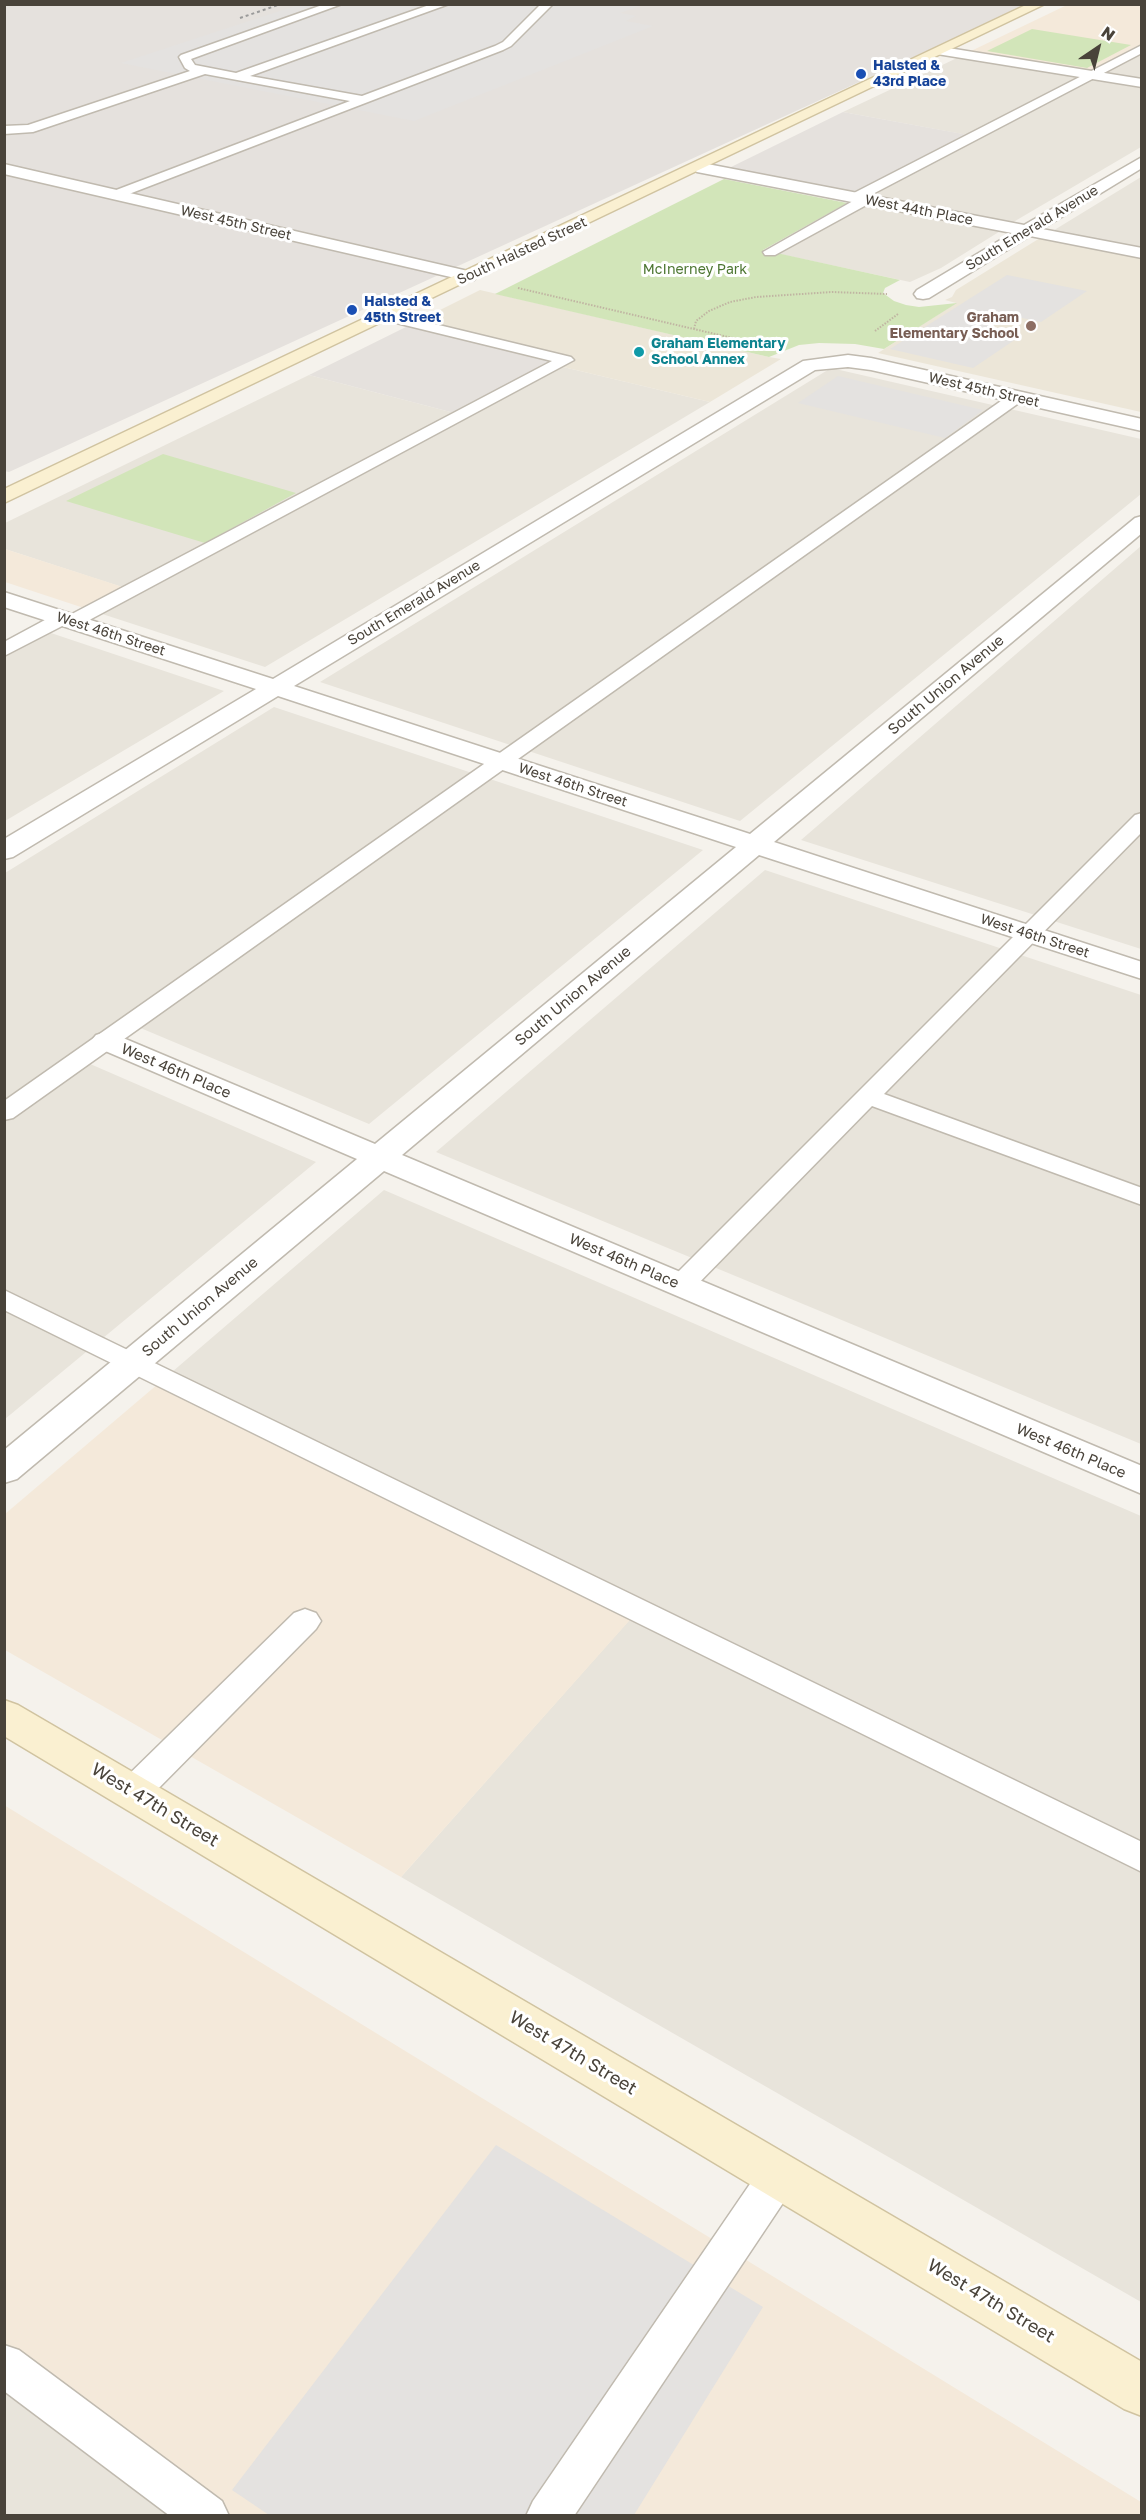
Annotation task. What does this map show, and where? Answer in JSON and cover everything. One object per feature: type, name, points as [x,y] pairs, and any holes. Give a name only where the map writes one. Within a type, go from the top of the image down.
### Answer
[{"type":"main road","name":"South Halsted Street","points":[[4,497],[1039,4]]},
{"type":"main road","name":"West 47th Street","points":[[4,1716],[1142,2391]]},
{"type":"street","points":[[942,51],[1142,83]]},
{"type":"street","name":"South Emerald Avenue","points":[[923,294],[1142,161]]},
{"type":"street","name":"West 44th Place","points":[[697,167],[1142,253]]},
{"type":"street","name":"West 45th Street","points":[[4,170],[468,276]]},
{"type":"street","name":"West 45th Street","points":[[826,362],[848,361],[872,364],[1142,425]]},
{"type":"street","name":"South Emerald Avenue","points":[[4,850],[795,373],[810,365],[826,362]]},
{"type":"street","name":"South Union Avenue","points":[[4,1470],[1142,522]]},
{"type":"street","name":"West 46th Street","points":[[4,599],[1142,971]]},
{"type":"street","name":"West 46th Place","points":[[106,1041],[1142,1481]]},
{"type":"lane","points":[[337,4],[185,57],[191,68],[363,100]]},
{"type":"lane","points":[[237,76],[444,4]]},
{"type":"lane","points":[[116,195],[499,48],[507,44],[548,4]]},
{"type":"lane","points":[[770,252],[860,199],[1142,48]]},
{"type":"lane","points":[[4,130],[28,129],[205,70]]},
{"type":"lane","points":[[4,650],[68,620],[566,360],[384,316]]},
{"type":"lane","points":[[4,1113],[1017,397]]},
{"type":"lane","points":[[681,1285],[1142,819]]},
{"type":"lane","points":[[867,1096],[1142,1197]]},
{"type":"lane","points":[[4,1299],[1142,1858]]},
{"type":"lane","points":[[133,1792],[305,1621]]},
{"type":"lane","points":[[548,2516],[779,2175]]},
{"type":"lane","points":[[4,2365],[207,2516]]},
{"type":"path","points":[[514,287],[774,347]]},
{"type":"path","points":[[694,328],[696,321],[709,311],[730,302],[756,297],[832,292],[887,294]]},
{"type":"path","points":[[869,335],[903,310]]},
{"type":"shaded area","points":[[4,5],[1027,5],[9,472],[4,471]]},
{"type":"shaded area","points":[[298,5],[642,5],[620,13],[636,16],[626,21],[653,26],[414,121],[121,63]]},
{"type":"shaded area","points":[[1067,5],[1141,5],[1141,48],[1096,72],[971,51]]},
{"type":"shaded area","points":[[1141,48],[1141,79],[1096,72]]},
{"type":"shaded area","points":[[957,58],[1141,88],[1141,147],[1010,224],[860,195],[973,136],[843,112]]},
{"type":"shaded area","points":[[843,112],[974,136],[860,195],[727,169]]},
{"type":"shaded area","points":[[1141,177],[1141,250],[1051,232]]},
{"type":"shaded area","points":[[860,202],[1002,230],[941,268],[910,282],[770,252]]},
{"type":"shaded area","name":"Graham Elementary School","points":[[1040,238],[1141,257],[1141,412],[878,353],[956,303],[945,300],[952,297],[956,290]]},
{"type":"shaded area","points":[[1007,275],[1087,291],[1041,322],[1008,315],[987,329],[1019,337],[973,368],[890,349]]},
{"type":"shaded area","name":"Graham Elementary School Annex","points":[[480,290],[781,359],[710,402],[555,365],[565,360],[414,323]]},
{"type":"shaded area","points":[[414,323],[566,360],[462,415],[309,375]]},
{"type":"shaded area","points":[[555,365],[710,402],[265,667],[93,611],[131,590],[5,549],[5,523],[309,375],[462,415]]},
{"type":"shaded area","points":[[831,368],[1141,439],[1141,494],[740,821],[320,682]]},
{"type":"shaded area","points":[[838,376],[983,410],[945,438],[798,403]]},
{"type":"shaded area","points":[[1141,546],[1141,949],[801,840]]},
{"type":"shaded area","points":[[5,549],[132,590],[93,611],[5,582]]},
{"type":"shaded area","points":[[42,630],[224,691],[5,821],[5,650]]},
{"type":"shaded area","points":[[274,707],[703,850],[369,1124],[131,1024],[81,1060],[316,1162],[5,1419],[5,873]]},
{"type":"shaded area","points":[[765,870],[1141,995],[1141,1444],[436,1152]]},
{"type":"shaded area","points":[[384,1190],[1141,1516],[1141,2302],[401,1877],[638,1610],[165,1378]]},
{"type":"shaded area","points":[[165,1378],[638,1611],[401,1877],[5,1650],[5,1514]]},
{"type":"shaded area","points":[[4,1805],[1141,2502],[1141,2515],[207,2515],[5,2365]]},
{"type":"shaded area","points":[[496,2145],[763,2307],[634,2515],[269,2515],[232,2490]]},
{"type":"shaded area","points":[[5,2365],[207,2515],[5,2515]]},
{"type":"green space","points":[[1032,29],[1131,45],[1087,68],[987,51]]},
{"type":"green space","name":"McInerney Park","points":[[724,179],[847,203],[763,250],[900,280],[885,288],[883,293],[894,301],[906,305],[919,307],[957,303],[884,349],[855,344],[819,343],[799,345],[769,357],[495,294]]},
{"type":"green space","points":[[163,454],[296,493],[205,543],[66,501]]},
{"type":"railway","points":[[240,18],[281,4]]},
{"type":"place","name":"Halsted & 43rd Place","points":[[861,74]]},
{"type":"place","name":"Halsted & 45th Street","points":[[352,310]]},
{"type":"place","name":"Graham Elementary School","points":[[1031,326]]},
{"type":"place","name":"Graham Elementary School Annex","points":[[639,352]]}]
